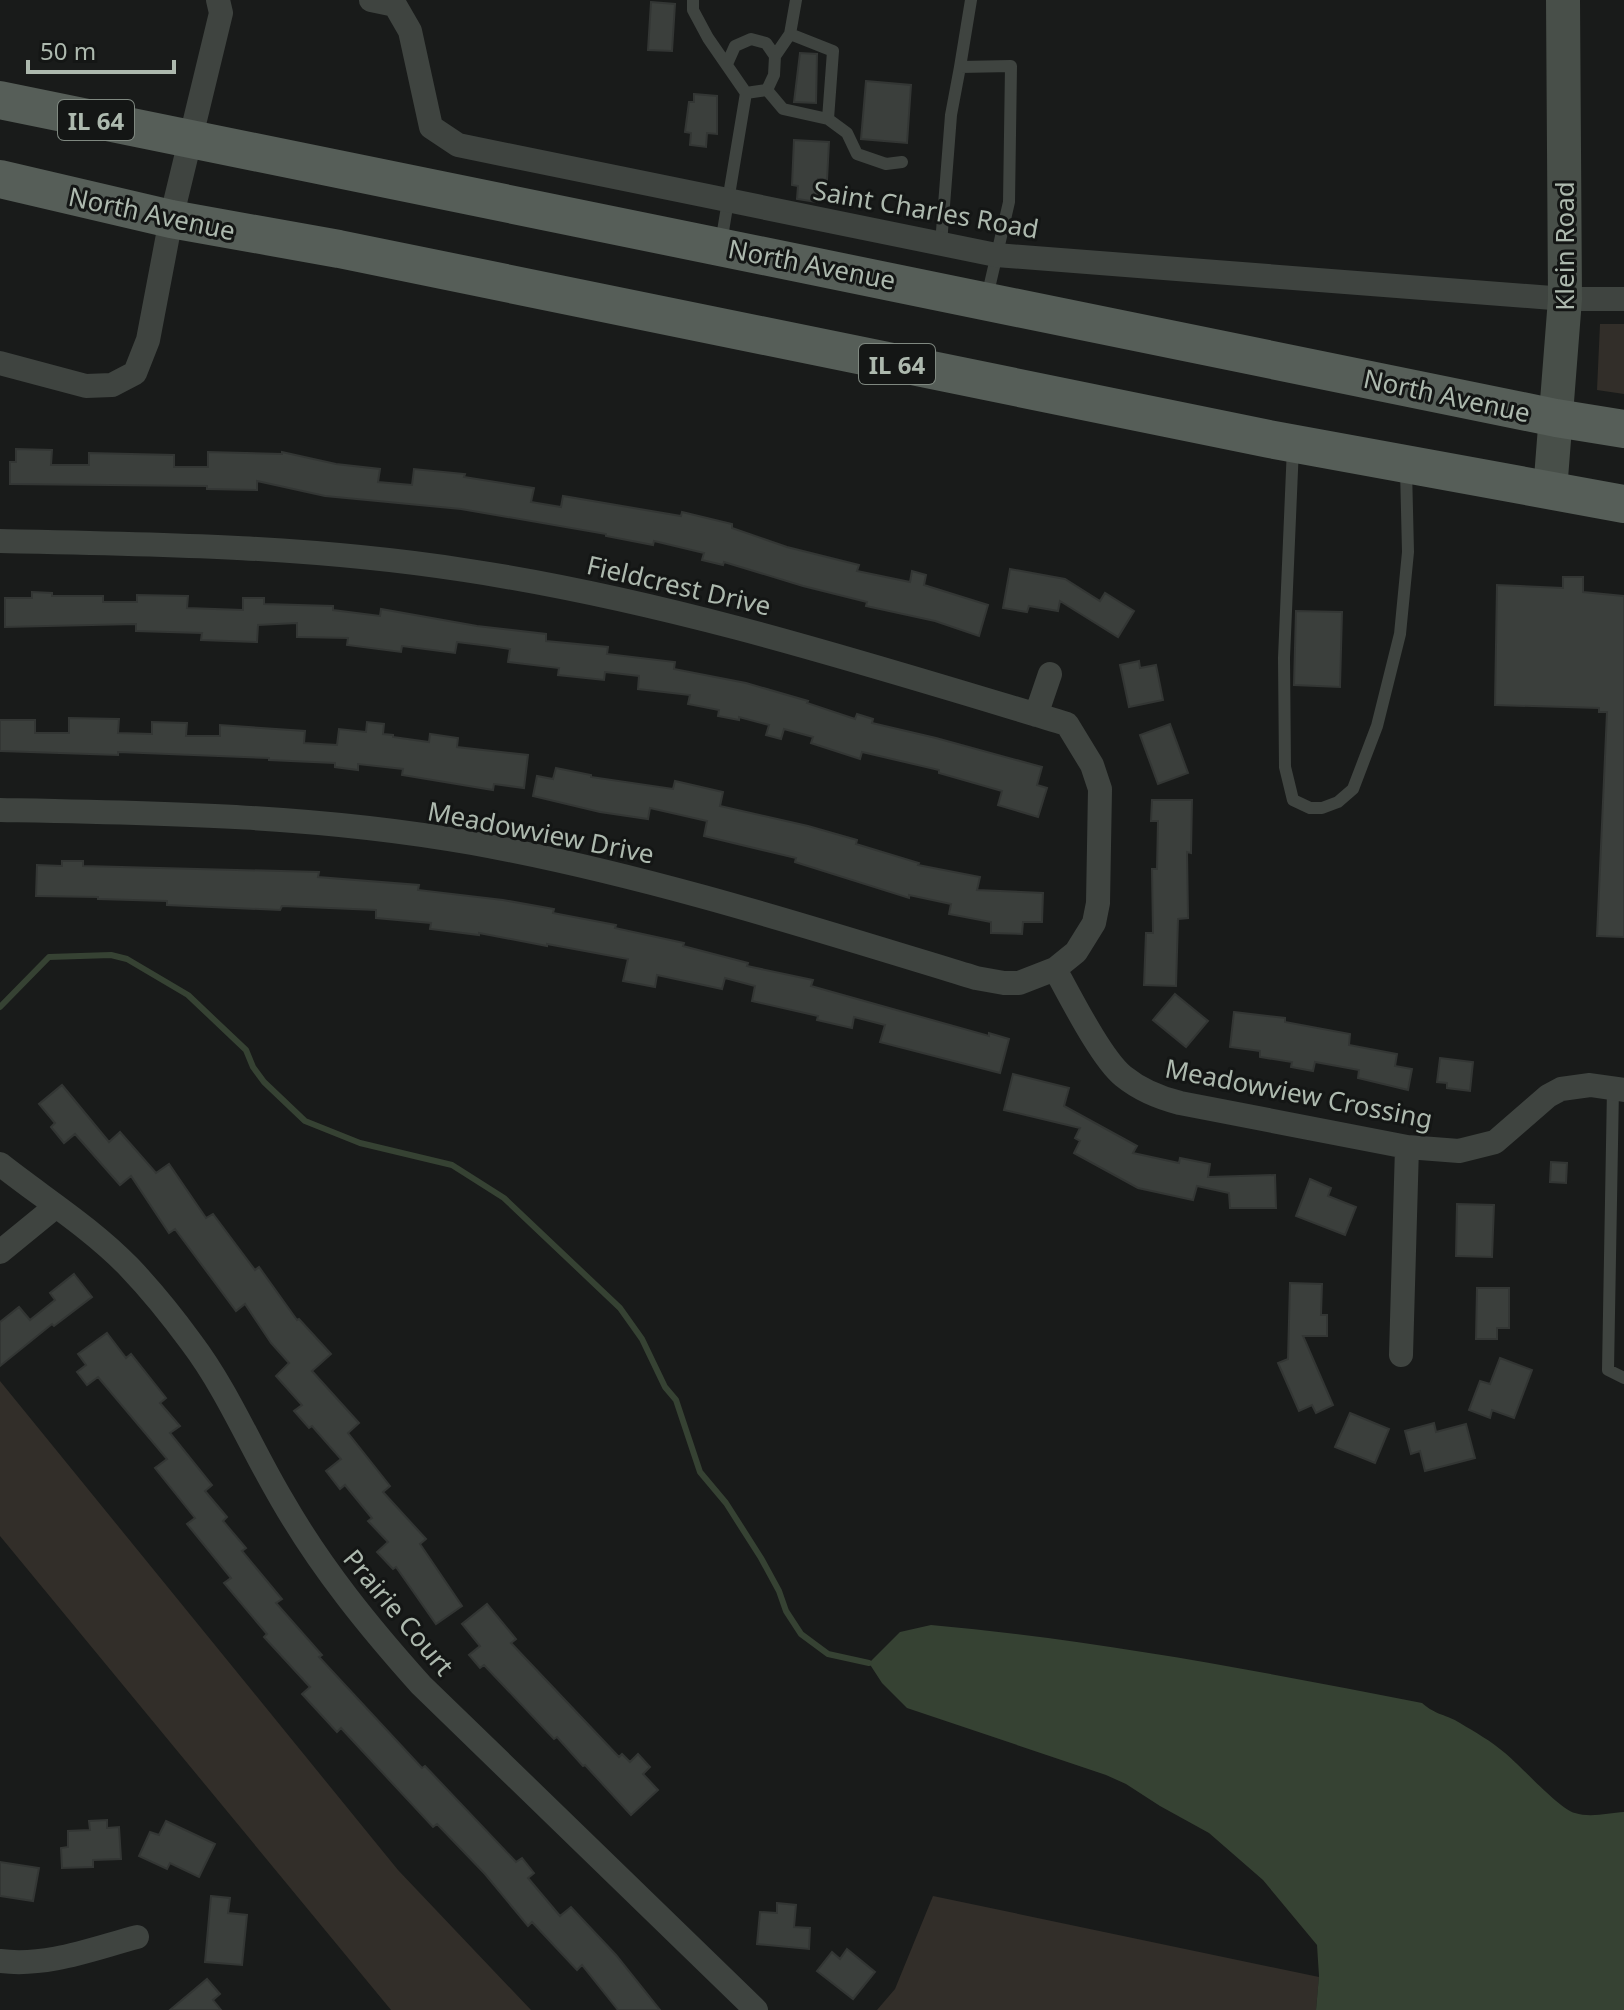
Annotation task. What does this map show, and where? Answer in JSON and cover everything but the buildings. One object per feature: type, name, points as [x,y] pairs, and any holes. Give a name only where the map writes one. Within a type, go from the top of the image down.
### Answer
[{"type":"main road","name":"North Avenue","points":[[0,100],[1556,418],[1624,429]]},
{"type":"main road","name":"North Avenue","points":[[0,179],[171,219],[339,249],[1293,444],[1624,504]]},
{"type":"street","points":[[0,363],[86,386],[112,385],[135,373],[148,340],[171,219],[221,13],[218,0]]},
{"type":"street","name":"Saint Charles Road","points":[[371,0],[395,5],[410,31],[431,127],[458,145],[996,255],[1565,299],[1624,299]]},
{"type":"street","name":"Klein Road","points":[[1550,491],[1565,299],[1563,0]]},
{"type":"street","name":"Fieldcrest Drive","points":[[0,541],[297,550],[463,569],[576,589],[694,615],[1067,724],[1092,765],[1101,801],[1098,903],[1094,923],[1076,952],[1055,969]]},
{"type":"street","points":[[1036,715],[1050,674]]},
{"type":"street","name":"Meadowview Drive","points":[[0,810],[266,818],[468,842],[654,882],[976,978],[1019,983],[1055,969]]},
{"type":"street","name":"Meadowview Crossing","points":[[1055,969],[1094,1037],[1121,1075],[1151,1094],[1180,1103],[1407,1147],[1459,1151],[1495,1142],[1548,1096],[1561,1089],[1590,1085],[1618,1089]]},
{"type":"street","points":[[1401,1355],[1407,1147]]},
{"type":"street","name":"Prairie Court","points":[[0,1164],[89,1231],[128,1266],[193,1344],[233,1408],[304,1538],[345,1596],[387,1647],[421,1685],[756,2010]]},
{"type":"street","points":[[0,1252],[55,1207]]},
{"type":"street","points":[[0,1961],[47,1961],[137,1937]]},
{"type":"lane","points":[[693,0],[693,10],[708,38],[746,93],[720,246]]},
{"type":"lane","points":[[767,90],[774,75],[775,56],[790,34],[796,0]]},
{"type":"lane","points":[[941,244],[951,115],[971,0]]},
{"type":"lane","points":[[790,34],[833,51],[828,119]]},
{"type":"lane","points":[[727,64],[735,46],[751,39],[766,43],[775,56]]},
{"type":"lane","points":[[960,67],[1011,66],[1009,202],[986,300]]},
{"type":"lane","points":[[746,93],[767,90]]},
{"type":"lane","points":[[767,90],[783,109],[828,119],[847,133],[857,154],[886,164],[902,162]]},
{"type":"lane","points":[[1293,444],[1284,658],[1285,767],[1293,800],[1310,808],[1322,808],[1338,802],[1353,789],[1377,726],[1400,634],[1408,552],[1406,465]]},
{"type":"lane","points":[[1618,1089],[1610,1228],[1608,1370],[1624,1378]]},
{"type":"lane","points":[[1610,1228],[1624,1228]]},
{"type":"shaded area","points":[[1600,324],[1624,324],[1624,394],[1597,390]]},
{"type":"shaded area","points":[[0,1381],[398,1870],[531,2010],[391,2010],[0,1536]]},
{"type":"shaded area","points":[[931,1625],[1116,1648],[1422,1703],[1494,1745],[1568,1810],[1587,1815],[1624,1812],[1624,2010],[1316,2010],[1319,1976],[1317,1945],[1263,1880],[1209,1833],[1106,1775],[907,1708],[882,1683],[869,1663],[900,1632]]},
{"type":"shaded area","points":[[933,1896],[1319,1977],[1316,2010],[877,2010],[895,1989]]},
{"type":"waterway","points":[[0,1007],[49,957],[111,955],[127,959],[188,995],[246,1050],[264,1082],[305,1121],[360,1143],[452,1165],[504,1198],[620,1308],[642,1339],[665,1387],[676,1400],[700,1472],[726,1503],[761,1558],[786,1611],[801,1634],[828,1654],[869,1663]]}]
